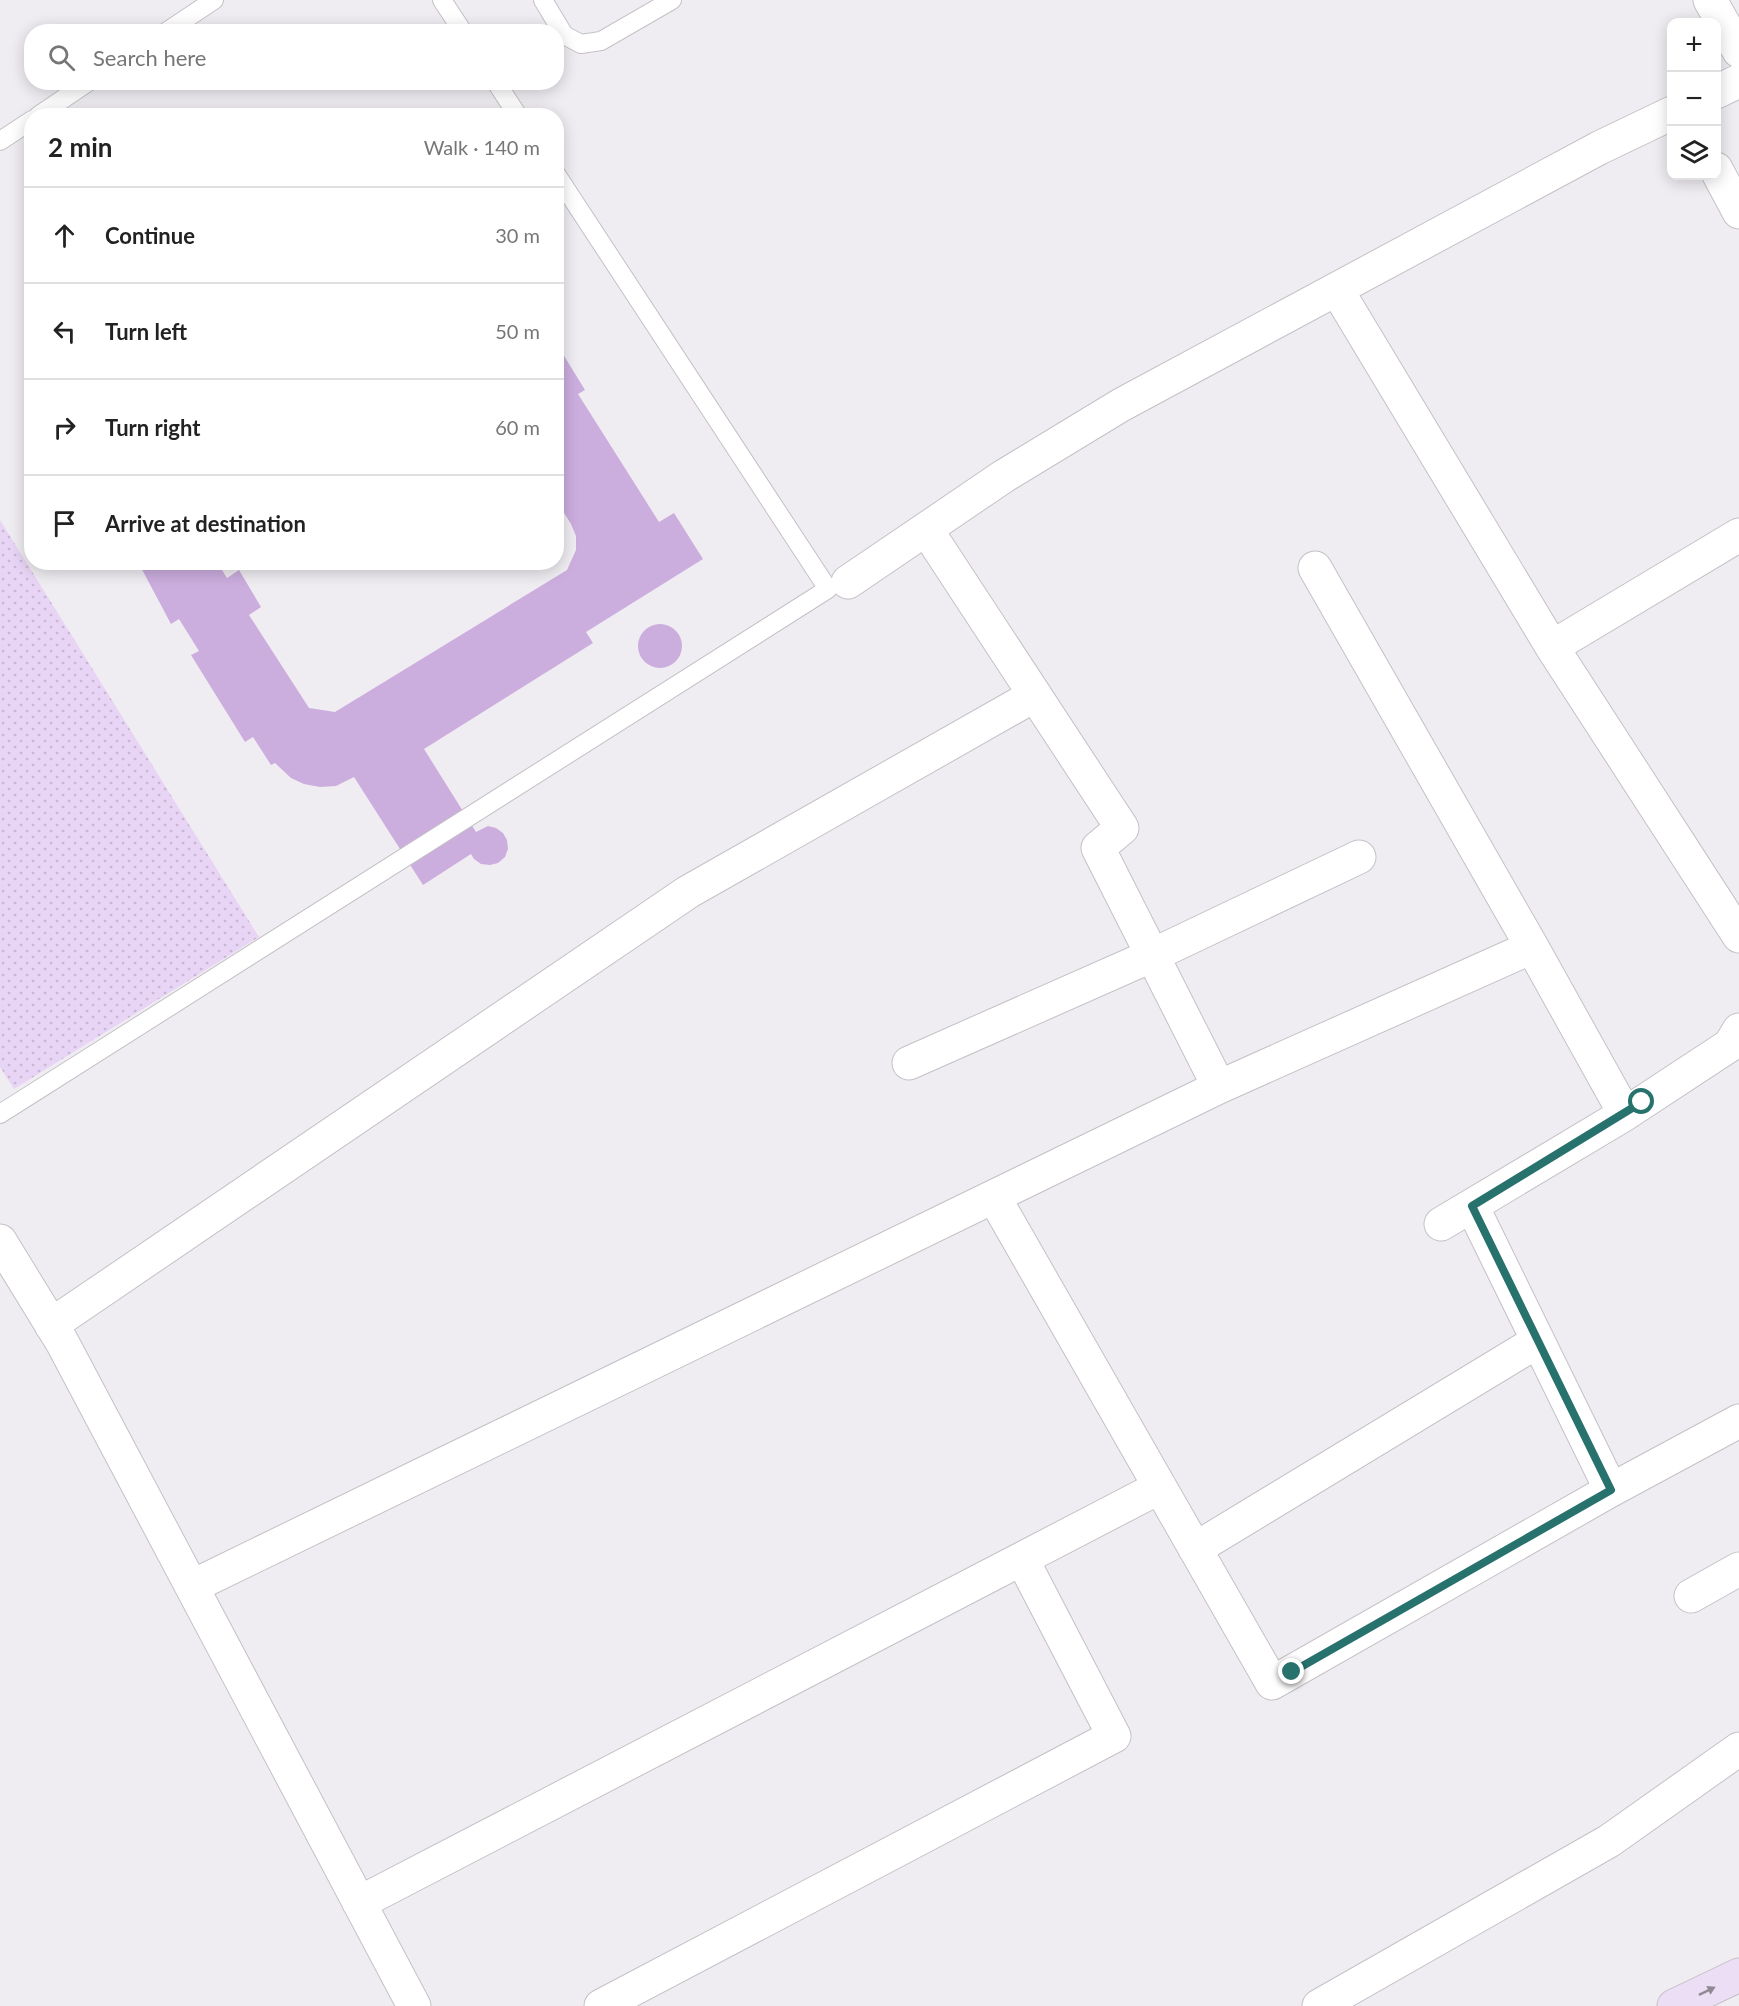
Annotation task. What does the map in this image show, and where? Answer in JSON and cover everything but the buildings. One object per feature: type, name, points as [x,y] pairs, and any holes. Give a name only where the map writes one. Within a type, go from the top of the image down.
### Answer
[{"type":"street","points":[[1710,0],[1739,51]]},
{"type":"street","points":[[1721,90],[1739,81]]},
{"type":"street","points":[[848,582],[1004,476],[1120,405],[1337,291],[1599,148],[1667,115]]},
{"type":"street","points":[[1721,178],[1739,212]]},
{"type":"street","points":[[1337,291],[1552,647],[1739,936]]},
{"type":"street","points":[[926,529],[1122,828],[1098,848],[1219,1087]]},
{"type":"street","points":[[1552,647],[1739,535]]},
{"type":"street","points":[[1315,568],[1625,1113]]},
{"type":"street","points":[[51,1325],[688,892],[1035,695]]},
{"type":"street","points":[[909,1063],[1153,955],[1359,857]]},
{"type":"street","points":[[193,1587],[1219,1087],[1532,947]]},
{"type":"street","points":[[1441,1224],[1625,1113],[1730,1045],[1739,1030]]},
{"type":"street","points":[[994,1197],[1272,1683],[1611,1490],[1739,1421]]},
{"type":"street","points":[[1472,1206],[1611,1490]]},
{"type":"street","points":[[0,1241],[51,1325],[193,1587],[414,2006]]},
{"type":"street","points":[[1195,1549],[1538,1341]]},
{"type":"street","points":[[359,1903],[1160,1487]]},
{"type":"street","points":[[601,2006],[1114,1736],[1022,1558]]},
{"type":"street","points":[[1691,1596],[1739,1569]]},
{"type":"street","points":[[1319,2006],[1609,1841],[1739,1749]]},
{"type":"street","points":[[1674,2006],[1739,1976]]},
{"type":"lane","points":[[178,24],[214,0]]},
{"type":"lane","points":[[442,0],[458,24]]},
{"type":"lane","points":[[543,0],[557,24]]},
{"type":"lane","points":[[564,35],[581,44],[601,41],[672,0]]},
{"type":"lane","points":[[50,108],[76,90]]},
{"type":"lane","points":[[501,90],[513,108]]},
{"type":"lane","points":[[0,141],[24,125]]},
{"type":"lane","points":[[0,1114],[828,589],[564,186]]},
{"type":"shaded area","points":[[0,520],[24,559],[24,570],[31,570],[259,937],[14,1089],[0,1067]]},
{"type":"route","points":[[1292,1672],[1611,1490],[1472,1206],[1642,1102]]}]
